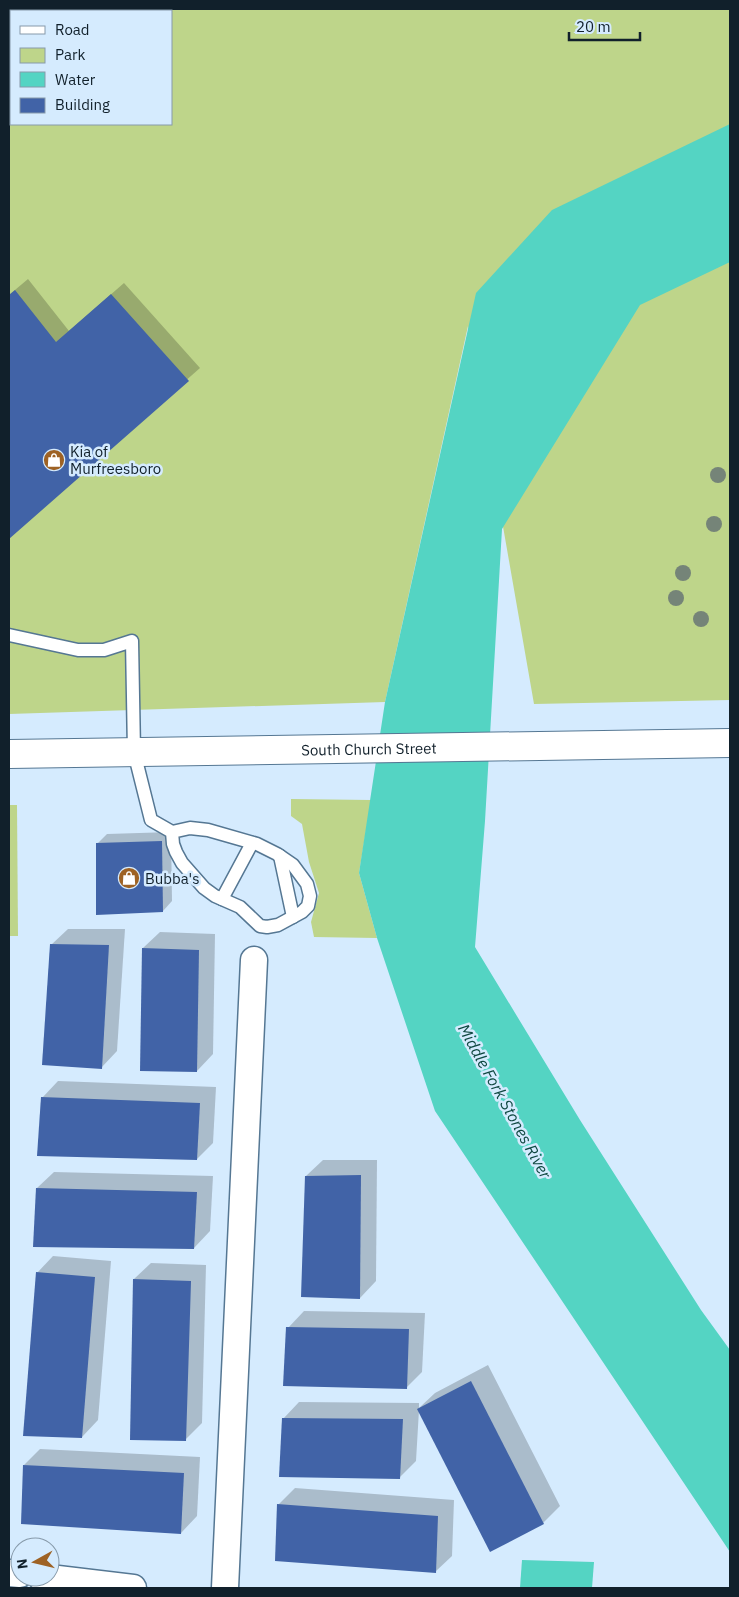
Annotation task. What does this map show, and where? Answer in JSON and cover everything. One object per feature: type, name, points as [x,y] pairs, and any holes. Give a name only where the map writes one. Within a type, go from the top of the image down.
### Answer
[{"type":"highway","name":"South Church Street","points":[[9,754],[730,743]]},
{"type":"street","points":[[225,1588],[254,960]]},
{"type":"street","points":[[60,1579],[133,1588]]},
{"type":"lane","points":[[9,635],[78,650],[104,650],[132,641],[134,752],[151,820],[172,832],[190,828],[208,830],[252,843],[280,856],[293,865],[307,884],[309,892],[308,906],[302,912],[278,925],[260,926],[240,907],[215,896],[204,888],[182,863],[172,844],[172,832]]},
{"type":"lane","points":[[222,899],[252,843]]},
{"type":"lane","points":[[280,856],[294,917]]},
{"type":"green space","points":[[9,9],[730,9],[730,700],[534,704],[468,326],[385,702],[9,714]]},
{"type":"green space","points":[[291,799],[371,800],[359,873],[377,938],[314,937],[311,922],[319,893],[309,862],[302,824],[291,816]]},
{"type":"green space","points":[[9,805],[17,805],[18,936],[9,936]]},
{"type":"water","name":"Middle Fork Stones River","points":[[730,124],[730,262],[640,305],[502,529],[485,821],[475,947],[580,1120],[701,1310],[730,1350],[730,1552],[435,1111],[377,938],[359,873],[385,702],[476,293],[552,210]]},
{"type":"water","points":[[522,1560],[594,1562],[592,1588],[520,1588]]},
{"type":"building","points":[[9,34],[10,99],[9,100]]},
{"type":"building","name":"Kia of Murfreesboro","points":[[15,290],[56,342],[111,294],[189,381],[9,539],[9,295]]},
{"type":"building","name":"Bubba's","points":[[162,841],[163,912],[96,915],[96,843]]},
{"type":"building","points":[[50,944],[109,945],[102,1069],[42,1065]]},
{"type":"building","points":[[142,948],[199,950],[197,1072],[140,1071]]},
{"type":"building","points":[[41,1097],[200,1103],[197,1160],[37,1156]]},
{"type":"building","points":[[361,1175],[360,1299],[301,1297],[305,1176]]},
{"type":"building","points":[[36,1188],[197,1192],[194,1249],[33,1247]]},
{"type":"building","points":[[36,1272],[95,1277],[82,1438],[23,1436]]},
{"type":"building","points":[[133,1279],[191,1281],[186,1441],[130,1440]]},
{"type":"building","points":[[286,1327],[409,1329],[407,1389],[283,1386]]},
{"type":"building","points":[[471,1381],[544,1524],[490,1552],[417,1409]]},
{"type":"building","points":[[282,1418],[403,1419],[400,1479],[279,1477]]},
{"type":"building","points":[[23,1465],[184,1473],[181,1534],[21,1524]]},
{"type":"building","points":[[277,1504],[438,1516],[436,1573],[275,1561]]},
{"type":"place","name":"Kia of Murfreesboro","points":[[54,460]]},
{"type":"place","name":"Bubba's","points":[[129,878]]}]
